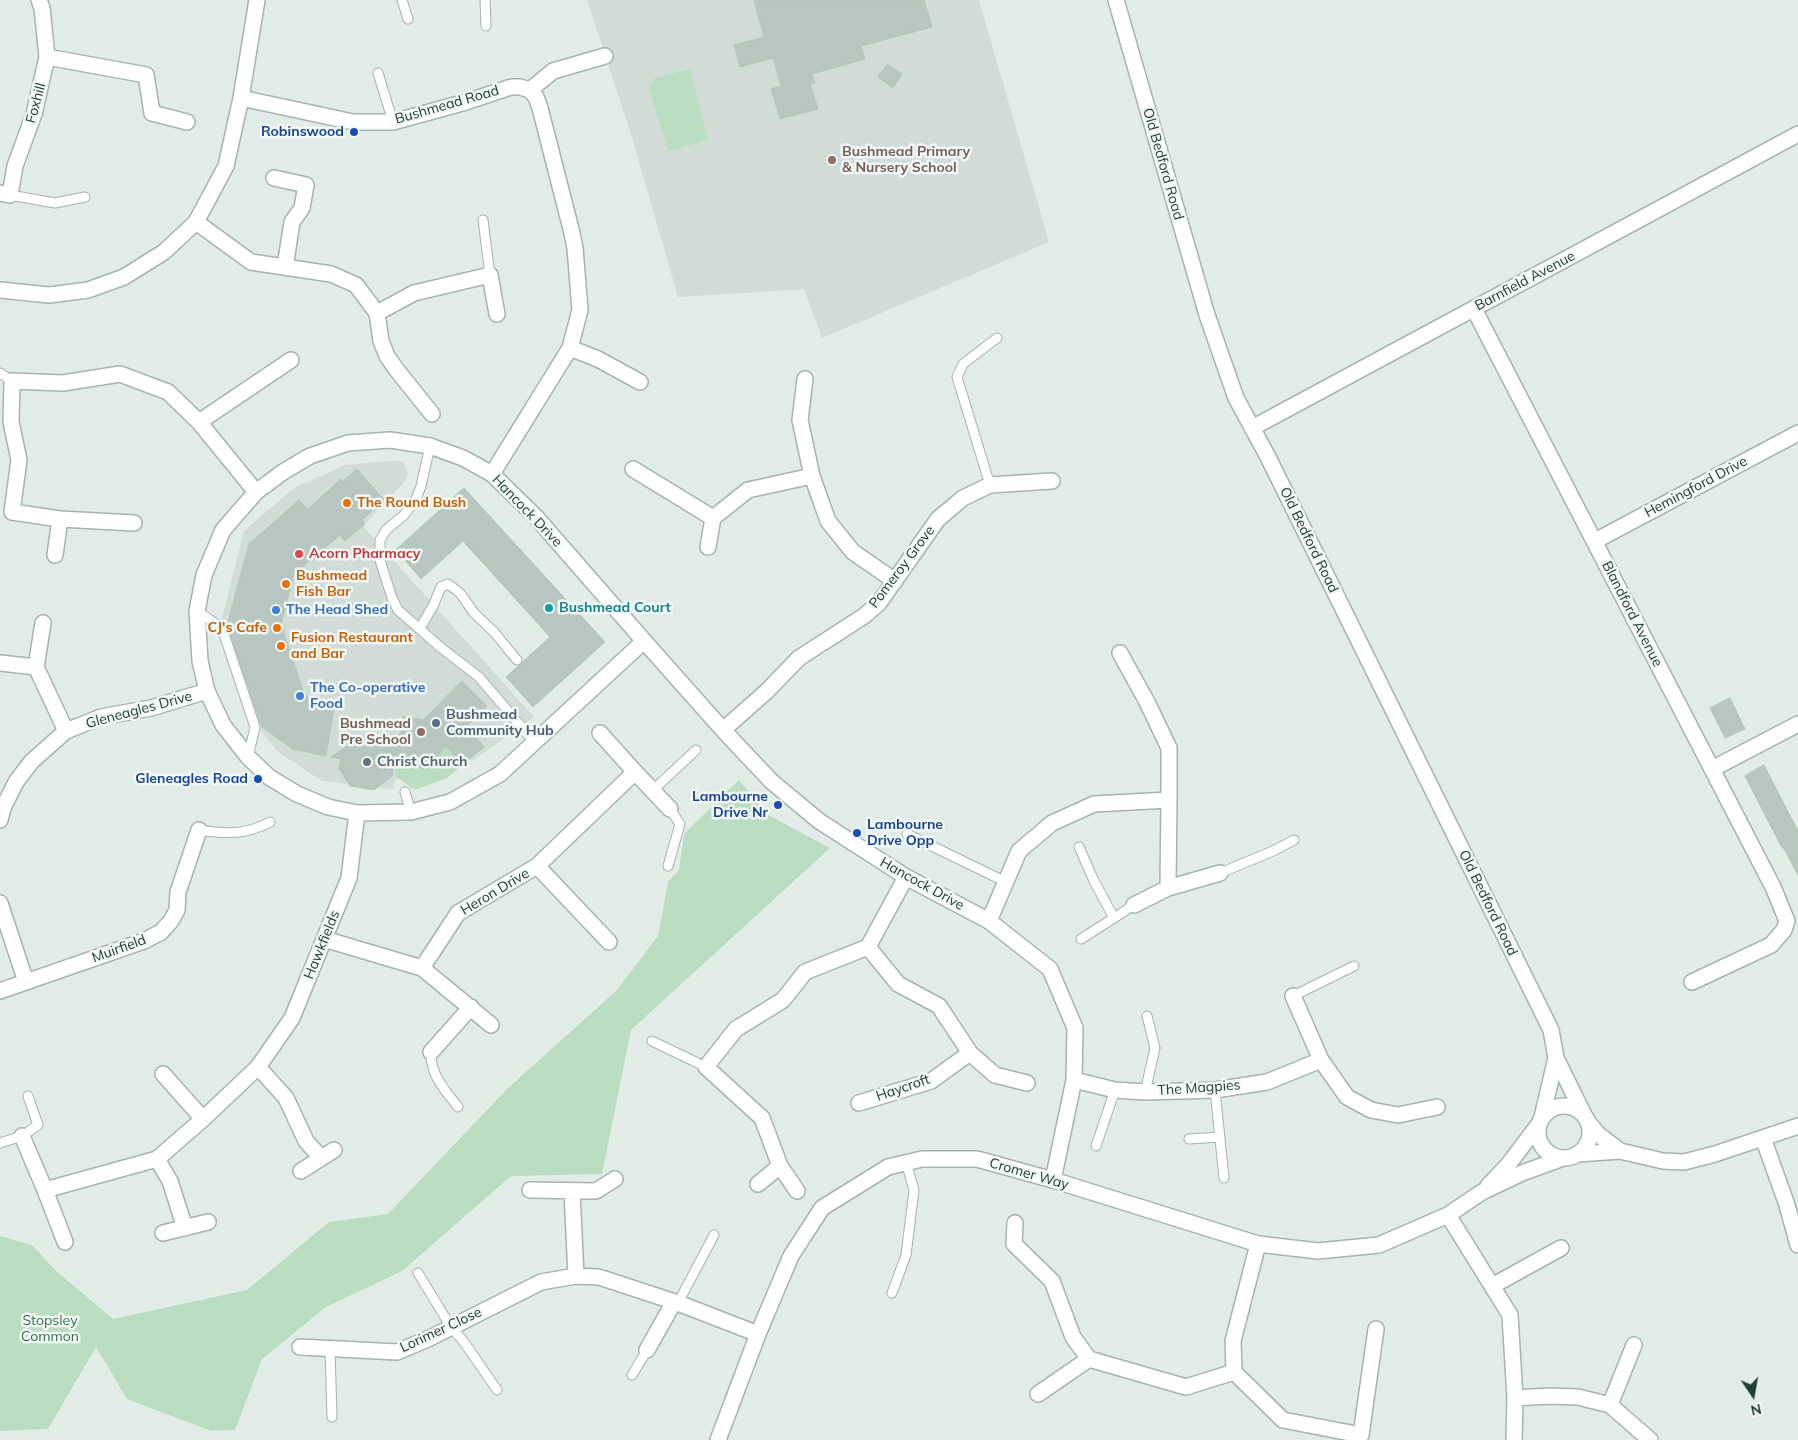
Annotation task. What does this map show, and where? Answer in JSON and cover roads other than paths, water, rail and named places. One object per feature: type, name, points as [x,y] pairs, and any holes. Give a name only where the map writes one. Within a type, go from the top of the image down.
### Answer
[{"type":"street","name":"Foxhill","points":[[5,194],[34,114],[47,57],[42,8],[39,0]]},
{"type":"street","points":[[0,290],[49,295],[88,290],[124,277],[164,252],[196,222],[226,166],[241,98],[257,0]]},
{"type":"street","name":"Old Bedford Road","points":[[1116,0],[1207,316],[1236,398],[1268,457],[1551,1030],[1556,1058],[1586,1118],[1599,1135],[1620,1151]]},
{"type":"street","points":[[492,474],[570,348],[580,310],[575,248],[540,108],[530,90],[553,70],[605,56]]},
{"type":"street","points":[[47,57],[146,75],[152,113],[187,122]]},
{"type":"street","name":"Bushmead Road","points":[[241,98],[354,122],[393,122],[466,102],[511,87],[530,90]]},
{"type":"street","name":"Barnfield Avenue","points":[[1252,428],[1798,134]]},
{"type":"street","points":[[274,178],[306,185],[302,208],[292,222],[286,267]]},
{"type":"street","points":[[196,222],[251,262],[331,274],[356,285],[377,313],[381,341],[387,356],[432,414]]},
{"type":"street","points":[[377,313],[414,293],[490,275],[496,314]]},
{"type":"street","name":"Blandford Avenue","points":[[1474,309],[1773,887],[1793,921],[1771,945],[1692,982]]},
{"type":"street","points":[[570,348],[598,359],[640,382]]},
{"type":"street","points":[[199,422],[291,360]]},
{"type":"street","points":[[134,523],[60,519],[6,513],[19,460],[11,422],[6,377],[63,383],[120,374],[168,392],[199,422],[256,492]]},
{"type":"street","points":[[805,379],[800,420],[812,476],[828,521],[853,552],[895,581]]},
{"type":"street","name":"Hemingford Drive","points":[[1595,541],[1798,433]]},
{"type":"street","name":"Hancock Drive","points":[[644,641],[500,774],[450,802],[411,812],[357,813],[328,807],[297,794],[269,777],[248,757],[223,725],[207,691],[200,661],[197,611],[204,575],[223,530],[256,492],[310,456],[348,443],[390,440],[430,446],[463,458],[492,474],[536,517],[771,782],[819,821],[906,877],[989,921],[1050,969],[1075,1028],[1074,1080],[1054,1180]]},
{"type":"street","points":[[634,469],[713,518]]},
{"type":"street","points":[[708,547],[713,518],[748,490],[812,476]]},
{"type":"street","name":"Pomeroy Grove","points":[[723,730],[799,658],[864,616],[879,603],[938,519],[963,498],[990,485],[1052,481]]},
{"type":"street","points":[[55,555],[60,519]]},
{"type":"street","points":[[43,623],[36,667],[66,731]]},
{"type":"street","points":[[1120,653],[1147,702],[1169,748],[1168,888]]},
{"type":"street","points":[[0,664],[36,667]]},
{"type":"street","name":"Gleneagles Drive","points":[[0,820],[3,808],[16,782],[32,760],[66,731],[101,717],[151,708],[207,691]]},
{"type":"street","points":[[1712,769],[1798,724]]},
{"type":"street","points":[[600,733],[670,809]]},
{"type":"street","name":"Heron Drive","points":[[422,968],[458,913],[537,866],[635,772]]},
{"type":"street","points":[[989,921],[1019,851],[1052,823],[1094,804],[1169,800]]},
{"type":"street","name":"Hawkfields","points":[[46,1190],[157,1159],[258,1067],[292,1018],[349,878],[357,813]]},
{"type":"street","name":"Muirfield","points":[[0,990],[144,941],[161,932],[171,922],[177,910],[178,892],[199,830]]},
{"type":"street","name":"Heron Drive","points":[[537,866],[609,942]]},
{"type":"street","points":[[1134,905],[1168,888],[1220,873]]},
{"type":"street","points":[[797,1191],[780,1166],[762,1118],[706,1067],[736,1029],[783,1000],[804,972],[868,947],[906,877]]},
{"type":"street","points":[[0,903],[26,982]]},
{"type":"street","points":[[324,939],[422,968],[491,1025]]},
{"type":"street","points":[[868,947],[898,984],[939,1006],[970,1053],[995,1075],[1027,1083]]},
{"type":"street","points":[[1294,996],[1321,1060],[1347,1097],[1371,1110],[1398,1116],[1437,1107]]},
{"type":"street","points":[[430,1052],[471,1007]]},
{"type":"street","name":"Haycroft","points":[[859,1103],[931,1081],[970,1053]]},
{"type":"street","name":"Old Bedford Road","points":[[1540,1121],[1556,1058]]},
{"type":"street","name":"The Magpies","points":[[1074,1080],[1115,1090],[1145,1092],[1215,1090],[1267,1082],[1321,1060]]},
{"type":"street","points":[[258,1067],[286,1098],[306,1140],[320,1158]]},
{"type":"street","points":[[163,1074],[203,1119]]},
{"type":"street","points":[[1566,1107],[1578,1110],[1586,1118],[1590,1130],[1587,1144],[1570,1156],[1556,1157],[1542,1147],[1538,1140],[1540,1121],[1548,1111],[1566,1107]]},
{"type":"street","name":"Cromer Way","points":[[1482,1192],[1508,1164],[1540,1121]]},
{"type":"street","name":"Old Bedford Road","points":[[1570,1156],[1620,1151],[1663,1161],[1684,1162],[1715,1154],[1798,1126]]},
{"type":"street","points":[[22,1136],[46,1190],[65,1242]]},
{"type":"street","points":[[1763,1138],[1787,1205],[1798,1245]]},
{"type":"street","points":[[301,1171],[334,1150]]},
{"type":"street","name":"Cromer Way","points":[[718,1440],[758,1334],[791,1256],[822,1208],[888,1167],[922,1159],[977,1159],[1054,1180],[1258,1244],[1318,1252],[1379,1245],[1448,1215],[1482,1192],[1522,1173],[1570,1156]]},
{"type":"street","points":[[157,1159],[170,1182],[185,1228]]},
{"type":"street","points":[[758,1184],[780,1166]]},
{"type":"street","points":[[530,1190],[596,1191],[615,1179]]},
{"type":"street","points":[[572,1191],[576,1276]]},
{"type":"street","points":[[1448,1215],[1510,1314],[1515,1398],[1514,1440]]},
{"type":"street","points":[[163,1234],[208,1222]]},
{"type":"street","points":[[1015,1223],[1014,1244],[1052,1281],[1073,1337],[1089,1359],[1186,1386],[1234,1372]]},
{"type":"street","points":[[1258,1244],[1233,1342],[1234,1372],[1284,1420],[1361,1435],[1376,1329]]},
{"type":"street","points":[[1492,1286],[1561,1248]]},
{"type":"street","name":"Lorimer Close","points":[[300,1347],[397,1352],[541,1282],[576,1276],[599,1277],[676,1303],[758,1334]]},
{"type":"street","points":[[647,1350],[676,1303]]},
{"type":"street","points":[[1610,1405],[1634,1345]]},
{"type":"street","points":[[1038,1394],[1089,1359]]},
{"type":"street","points":[[1515,1398],[1578,1397],[1610,1405],[1650,1440]]},
{"type":"lane","points":[[402,0],[408,19]]},
{"type":"lane","points":[[485,0],[486,26]]},
{"type":"lane","points":[[378,73],[393,122]]},
{"type":"lane","points":[[5,194],[55,203],[85,197]]},
{"type":"lane","points":[[483,220],[490,275]]},
{"type":"lane","points":[[990,485],[956,377],[963,364],[997,338]]},
{"type":"lane","points":[[430,446],[421,486],[416,499],[404,515],[386,530],[380,540],[380,560],[392,598],[398,610],[479,677],[535,743]]},
{"type":"lane","points":[[420,628],[433,606],[441,587],[448,584],[460,593],[474,613],[494,632],[516,660]]},
{"type":"lane","points":[[197,611],[222,628],[255,727],[248,757]]},
{"type":"lane","points":[[652,791],[696,750]]},
{"type":"lane","points":[[405,792],[411,812]]},
{"type":"lane","points":[[668,866],[680,824],[670,809]]},
{"type":"lane","points":[[199,830],[234,834],[260,827],[270,822]]},
{"type":"lane","points":[[907,834],[1006,882]]},
{"type":"lane","points":[[1220,873],[1294,840]]},
{"type":"lane","points":[[1079,847],[1094,881],[1114,918]]},
{"type":"lane","points":[[1081,939],[1134,905]]},
{"type":"lane","points":[[1294,996],[1354,966]]},
{"type":"lane","points":[[1145,1092],[1155,1048],[1147,1016]]},
{"type":"lane","points":[[652,1040],[706,1067]]},
{"type":"lane","points":[[430,1052],[430,1063],[438,1081],[458,1107]]},
{"type":"lane","points":[[1096,1146],[1115,1090]]},
{"type":"lane","points":[[1215,1090],[1224,1178]]},
{"type":"lane","points":[[0,1143],[22,1136],[38,1125],[28,1096]]},
{"type":"lane","points":[[1189,1138],[1220,1137]]},
{"type":"lane","points":[[892,1293],[906,1255],[914,1190],[906,1162]]},
{"type":"lane","points":[[676,1303],[714,1235]]},
{"type":"lane","points":[[418,1273],[451,1327],[464,1342],[497,1390]]},
{"type":"lane","points":[[330,1349],[332,1417]]},
{"type":"lane","points":[[632,1375],[647,1350]]},
{"type":"place","name":"Robinswood","points":[[354,132]]},
{"type":"place","name":"Bushmead Primary & Nursery School","points":[[832,160]]},
{"type":"place","name":"The Round Bush","points":[[347,503]]},
{"type":"place","name":"Acorn Pharmacy","points":[[299,554]]},
{"type":"place","name":"Bushmead Fish Bar","points":[[286,584]]},
{"type":"place","name":"Bushmead Court","points":[[549,608]]},
{"type":"place","name":"The Head Shed","points":[[276,610]]},
{"type":"place","name":"CJ's Cafe","points":[[277,628]]},
{"type":"place","name":"Fusion Restaurant and Bar","points":[[281,646]]},
{"type":"place","name":"The Co-operative Food","points":[[300,696]]},
{"type":"place","name":"Bushmead Community Hub","points":[[436,723]]},
{"type":"place","name":"Bushmead Pre School","points":[[421,732]]},
{"type":"place","name":"Christ Church","points":[[367,762]]},
{"type":"place","name":"Gleneagles Road","points":[[258,779]]},
{"type":"place","name":"Lambourne Drive Nr","points":[[778,805]]},
{"type":"place","name":"Lambourne Drive Opp","points":[[857,833]]},
{"type":"park label","name":"Stopsley Common","points":[[50,1329]]}]
